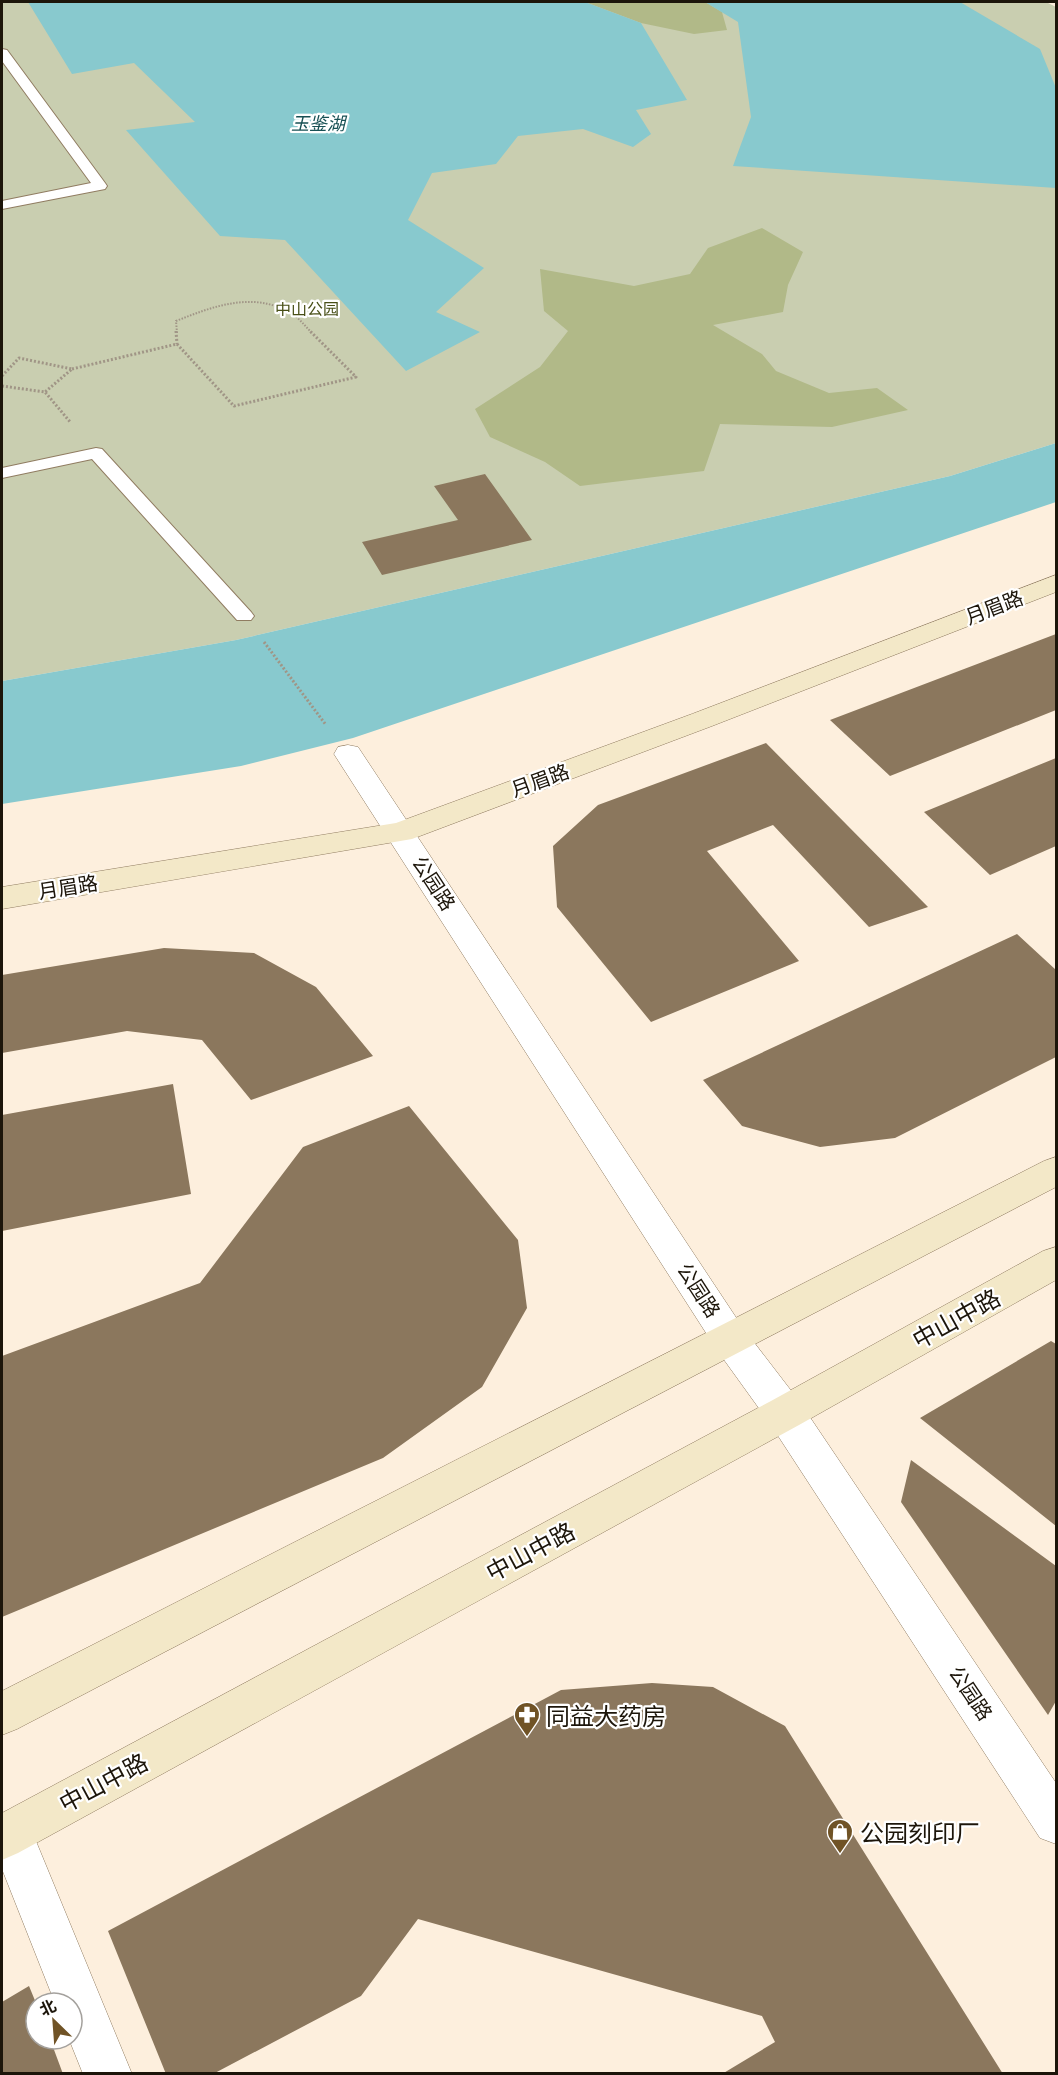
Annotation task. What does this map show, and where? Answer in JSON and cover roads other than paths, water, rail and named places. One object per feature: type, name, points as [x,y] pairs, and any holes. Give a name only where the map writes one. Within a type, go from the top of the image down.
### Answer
[{"type":"main road","name":"月眉路","points":[[2,898],[401,832],[702,720],[1056,583]]},
{"type":"main road","points":[[2,1714],[1056,1171]]},
{"type":"main road","name":"中山中路","points":[[6,1835],[785,1413],[1056,1262]]},
{"type":"street","name":"公园路","points":[[348,754],[730,1339],[785,1413],[1056,1822]]},
{"type":"street","points":[[6,1835],[108,2073]]},
{"type":"lane","points":[[2,52],[100,186],[2,205]]},
{"type":"lane","points":[[2,473],[96,453],[244,616]]},
{"type":"water","name":"玉鉴湖","points":[[28,2],[585,2],[641,23],[687,100],[636,110],[651,134],[633,147],[583,129],[518,136],[496,164],[432,173],[408,220],[484,268],[436,312],[480,332],[406,371],[285,240],[220,236],[126,130],[195,122],[134,63],[72,74]]},
{"type":"water","points":[[705,2],[960,2],[1040,49],[1056,88],[1056,188],[733,166],[751,117],[738,22]]},
{"type":"water","points":[[1056,443],[1056,502],[353,738],[241,766],[2,804],[2,681],[236,640],[950,476]]},
{"type":"place","name":"同益大药房","points":[[527,1738]]},
{"type":"place","name":"公园刻印厂","points":[[840,1855]]},
{"type":"park label","name":"中山公园","points":[[307,309]]}]
